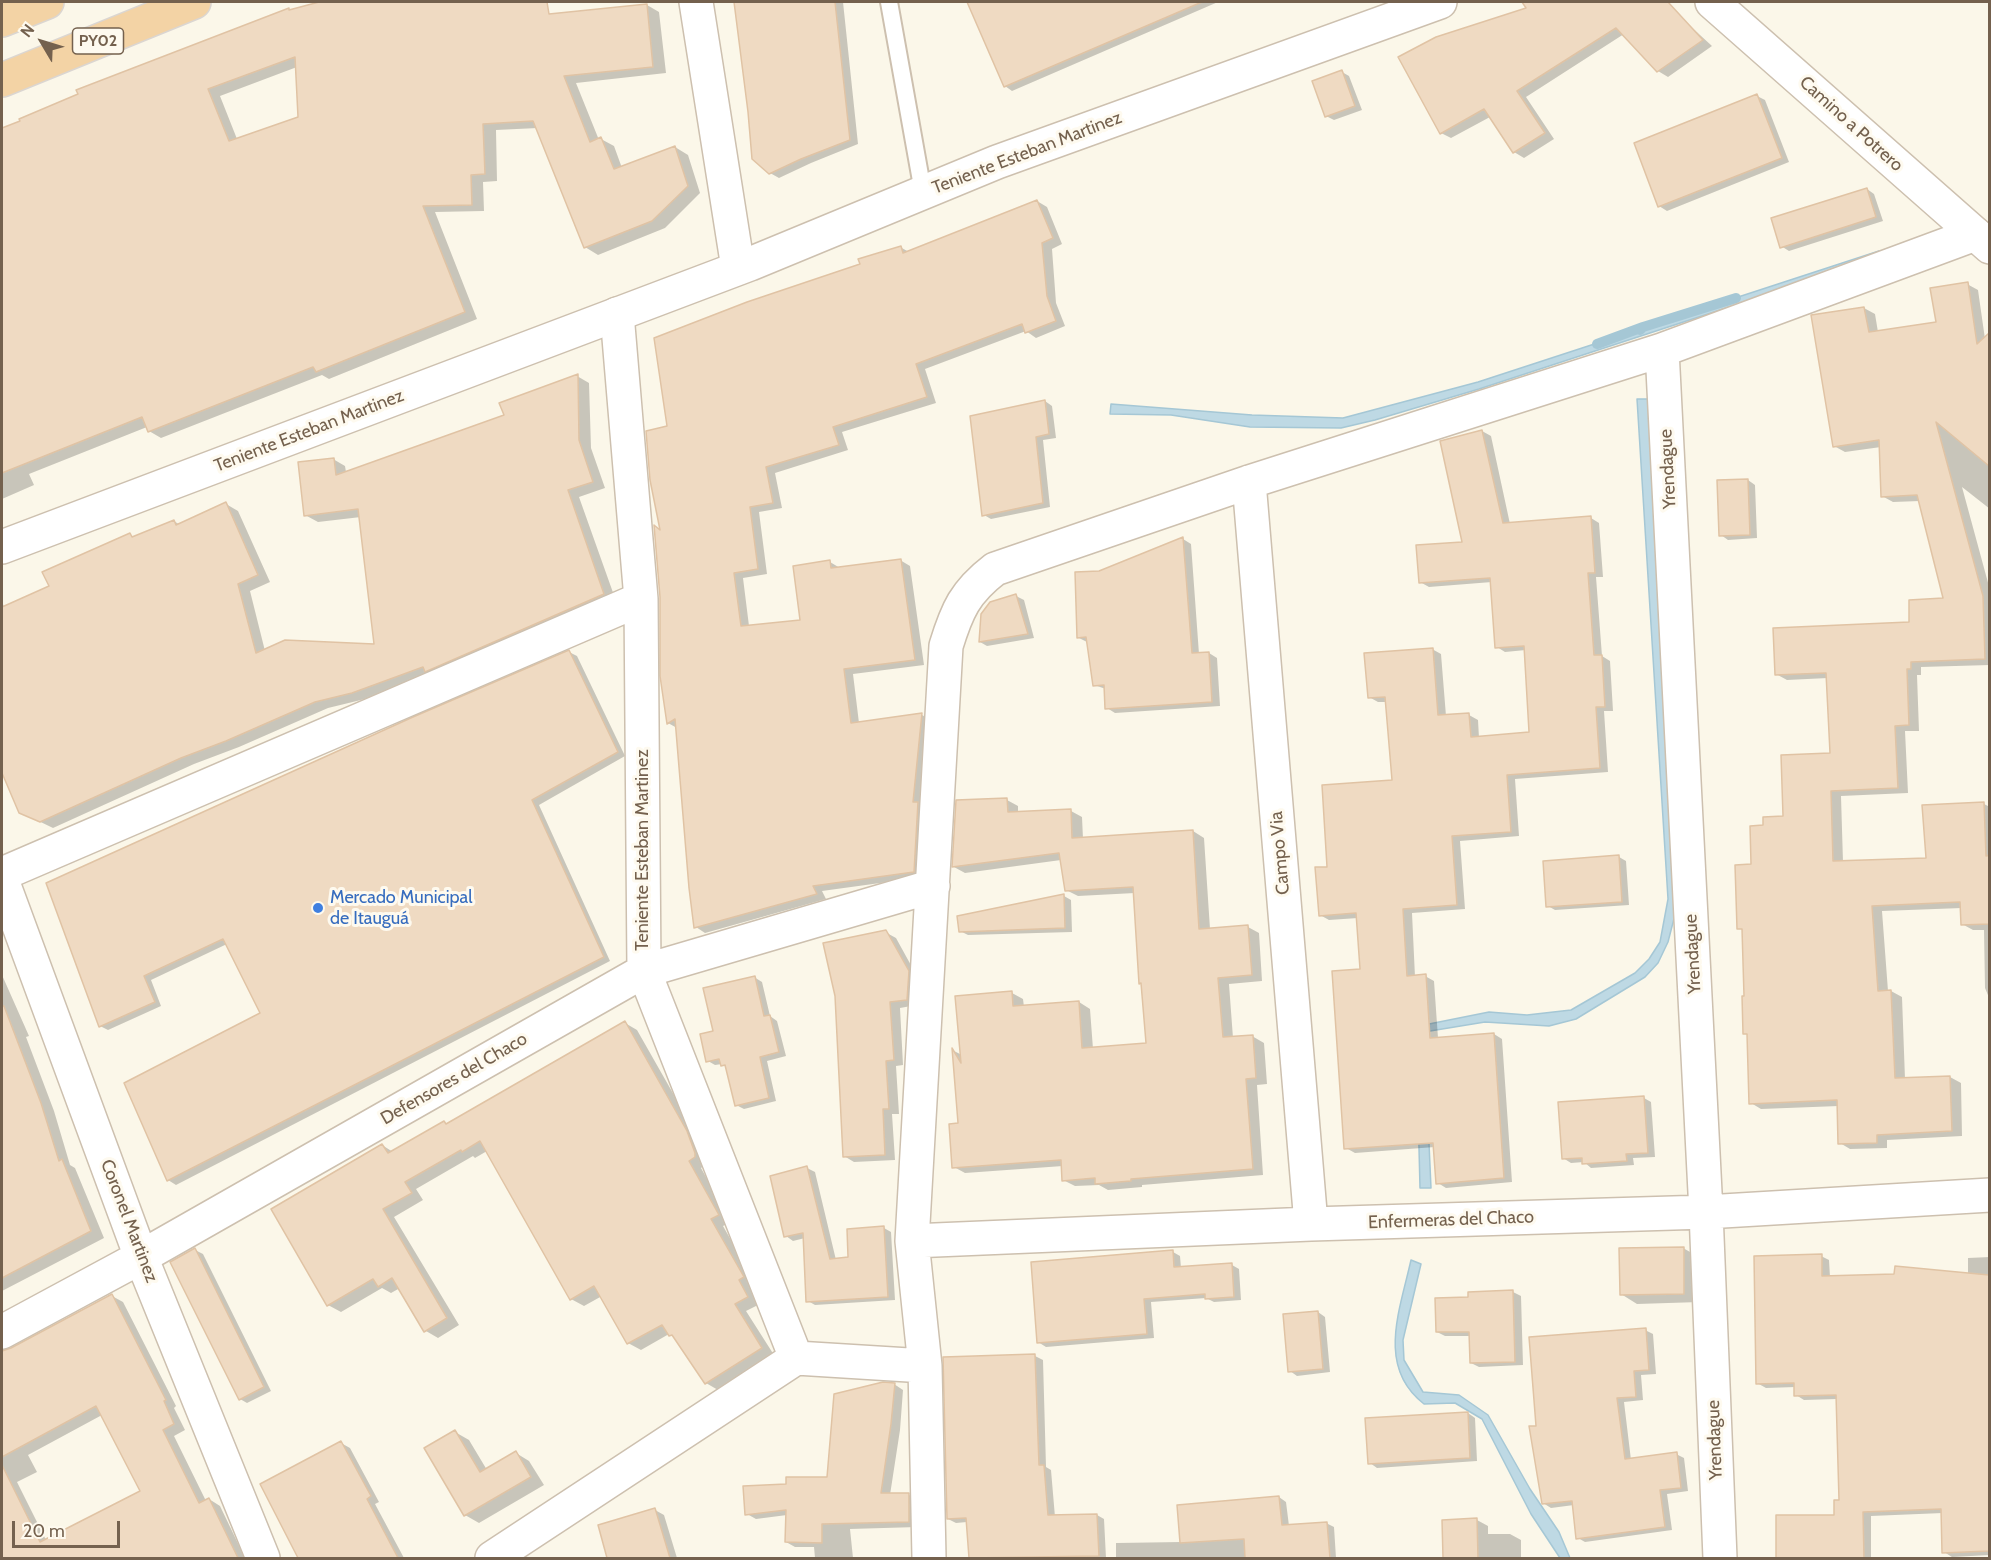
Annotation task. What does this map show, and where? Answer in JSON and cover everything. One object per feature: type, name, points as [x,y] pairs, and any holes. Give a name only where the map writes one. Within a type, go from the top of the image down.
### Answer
[{"type":"highway","name":"PY02","points":[[2,80],[194,2]]},
{"type":"street","points":[[696,2],[738,268]]},
{"type":"street","name":"Teniente Esteban Martinez","points":[[2,548],[738,268],[996,162],[1440,2]]},
{"type":"street","name":"Camino a Potrero","points":[[1712,2],[1982,240]]},
{"type":"street","points":[[929,1558],[925,1366],[912,1241],[946,646],[957,611],[978,582],[995,569],[1250,482],[1662,350],[1982,240]]},
{"type":"street","name":"Teniente Esteban Martinez","points":[[617,314],[642,599],[644,971],[796,1358]]},
{"type":"street","name":"Yrendague","points":[[1662,350],[1706,1212],[1719,1558]]},
{"type":"street","name":"Campo Via","points":[[1250,482],[1311,1224]]},
{"type":"street","points":[[2,874],[642,599]]},
{"type":"street","name":"Coronel Martinez","points":[[2,880],[141,1257],[263,1558]]},
{"type":"street","name":"Defensores del Chaco","points":[[2,1332],[141,1257],[644,971],[933,886]]},
{"type":"street","name":"Enfermeras del Chaco","points":[[912,1241],[1311,1224],[1706,1212],[1989,1195]]},
{"type":"street","points":[[492,1558],[796,1358],[925,1366]]},
{"type":"lane","points":[[889,2],[923,192]]},
{"type":"water","points":[[1879,251],[1882,257],[1479,389],[1341,428],[1250,427],[1171,415],[1110,414],[1111,404],[1252,415],[1343,418],[1478,382]]},
{"type":"water","points":[[1637,399],[1649,399],[1677,907],[1668,942],[1658,963],[1645,977],[1576,1019],[1549,1026],[1485,1022],[1424,1032],[1431,1188],[1420,1188],[1416,1029],[1424,1025],[1489,1012],[1527,1015],[1571,1010],[1635,973],[1649,959],[1660,942],[1668,899]]},
{"type":"water","points":[[1411,1260],[1421,1264],[1403,1340],[1404,1360],[1423,1392],[1459,1395],[1488,1415],[1530,1489],[1559,1532],[1570,1558],[1560,1558],[1531,1514],[1482,1419],[1455,1403],[1424,1404],[1409,1389],[1400,1373],[1395,1337]]},
{"type":"building","points":[[319,2],[547,2],[549,14],[647,4],[653,67],[564,76],[590,142],[601,137],[614,169],[675,146],[688,186],[652,221],[584,248],[533,121],[483,124],[485,174],[471,175],[472,205],[423,206],[465,312],[316,372],[313,367],[148,432],[142,417],[2,473],[2,128],[78,94],[76,90],[289,8],[289,10]],"holes":[[[295,57],[298,117],[229,141],[208,89]]]},
{"type":"building","points":[[734,2],[835,2],[850,140],[769,174],[752,159]]},
{"type":"building","points":[[967,2],[1202,2],[1004,87]]},
{"type":"building","points":[[1522,2],[1668,2],[1703,40],[1657,72],[1616,28],[1517,91],[1545,133],[1513,153],[1484,109],[1440,134],[1398,57],[1436,37],[1526,8]]},
{"type":"building","points":[[1342,70],[1355,106],[1325,117],[1312,81]]},
{"type":"building","points":[[1757,94],[1782,158],[1658,207],[1634,143]]},
{"type":"building","points":[[1867,188],[1876,217],[1780,248],[1771,218]]},
{"type":"building","points":[[1037,200],[1053,238],[1042,243],[1047,296],[1056,321],[1025,333],[1022,324],[916,364],[927,397],[833,427],[839,445],[766,467],[773,503],[750,507],[758,569],[734,573],[741,626],[800,620],[793,566],[830,560],[831,568],[901,559],[915,660],[844,669],[851,723],[922,713],[913,802],[918,802],[914,872],[813,886],[817,894],[694,928],[675,719],[667,724],[660,676],[660,597],[654,525],[660,530],[650,480],[646,431],[667,426],[654,338],[747,302],[860,264],[858,259],[901,246],[903,253]]},
{"type":"building","points":[[1968,282],[1977,344],[1989,333],[1989,466],[1936,422],[1983,596],[1985,659],[1911,662],[1911,669],[1907,669],[1909,725],[1895,726],[1898,788],[1831,791],[1833,861],[1926,858],[1922,805],[1984,802],[1986,856],[1989,855],[1989,924],[1961,925],[1960,902],[1872,906],[1878,991],[1891,990],[1895,1078],[1950,1076],[1952,1131],[1877,1135],[1877,1143],[1838,1144],[1837,1100],[1749,1104],[1747,1034],[1743,1034],[1742,929],[1737,929],[1735,865],[1751,864],[1750,826],[1763,825],[1763,817],[1783,816],[1781,755],[1830,753],[1826,673],[1775,675],[1773,628],[1909,622],[1909,600],[1943,598],[1917,495],[1881,497],[1879,440],[1833,447],[1811,315],[1864,307],[1869,332],[1936,322],[1930,288]]},
{"type":"building","points":[[578,374],[579,440],[593,482],[568,490],[604,594],[425,672],[423,667],[352,693],[315,702],[181,758],[40,822],[19,813],[2,773],[2,607],[49,586],[42,572],[130,533],[132,537],[174,520],[176,525],[226,502],[258,575],[238,584],[256,653],[285,640],[374,644],[358,509],[304,516],[298,462],[334,458],[336,475],[504,415],[499,403]]},
{"type":"building","points":[[1045,400],[1049,434],[1036,437],[1043,503],[982,516],[970,416]]},
{"type":"building","points":[[1482,430],[1503,523],[1591,516],[1595,573],[1588,573],[1594,655],[1602,655],[1605,707],[1596,707],[1600,768],[1507,775],[1511,832],[1452,836],[1457,905],[1403,909],[1407,976],[1426,974],[1430,1038],[1494,1033],[1504,1178],[1436,1184],[1433,1143],[1344,1149],[1332,971],[1360,969],[1356,913],[1319,916],[1315,867],[1327,867],[1322,785],[1392,780],[1385,697],[1368,698],[1364,653],[1433,648],[1438,715],[1469,713],[1471,737],[1529,732],[1524,646],[1495,648],[1490,578],[1419,583],[1416,545],[1462,542],[1440,441]]},
{"type":"building","points":[[1748,479],[1750,535],[1719,536],[1717,480]]},
{"type":"building","points":[[1183,537],[1192,653],[1209,652],[1212,702],[1105,709],[1104,685],[1093,686],[1086,637],[1077,638],[1075,572],[1099,571]]},
{"type":"building","points":[[1016,594],[1028,634],[979,642],[981,614],[990,602]]},
{"type":"building","name":"Mercado Municipal de Itauguá","points":[[569,650],[618,752],[532,800],[604,957],[167,1181],[124,1083],[260,1013],[223,939],[144,976],[155,1002],[99,1027],[46,883],[413,717]]},
{"type":"building","points":[[1007,798],[1008,812],[1071,809],[1072,838],[1193,830],[1199,929],[1248,925],[1252,975],[1218,978],[1223,1037],[1253,1035],[1256,1078],[1246,1079],[1253,1169],[1095,1184],[1095,1178],[1062,1181],[1061,1160],[952,1168],[949,1124],[958,1123],[952,1048],[961,1063],[955,996],[1012,991],[1013,1006],[1079,1001],[1082,1048],[1146,1043],[1141,983],[1139,984],[1133,887],[1065,891],[1059,853],[952,867],[956,800]]},
{"type":"building","points":[[1619,855],[1622,902],[1546,907],[1543,861]]},
{"type":"building","points":[[1064,894],[1065,928],[959,932],[957,916]]},
{"type":"building","points":[[886,930],[909,971],[907,1000],[890,1002],[894,1060],[886,1061],[889,1109],[883,1109],[885,1155],[843,1157],[835,996],[823,943]]},
{"type":"building","points":[[755,976],[764,1016],[770,1015],[779,1052],[760,1057],[769,1098],[735,1106],[725,1065],[721,1066],[719,1059],[706,1062],[700,1034],[713,1031],[703,988]]},
{"type":"building","points":[[2,1006],[4,1006],[41,1103],[59,1161],[62,1159],[91,1231],[2,1278]]},
{"type":"building","points":[[625,1021],[687,1131],[695,1153],[695,1157],[689,1161],[719,1215],[711,1219],[744,1277],[739,1280],[748,1297],[735,1304],[762,1348],[705,1384],[672,1335],[669,1336],[662,1325],[627,1344],[594,1286],[570,1300],[480,1141],[405,1182],[412,1193],[383,1209],[447,1318],[424,1332],[392,1278],[378,1287],[373,1279],[327,1306],[271,1209],[382,1144],[388,1153],[444,1121],[446,1124]]},
{"type":"building","points":[[1644,1096],[1648,1153],[1626,1154],[1627,1161],[1582,1164],[1582,1158],[1562,1159],[1558,1102]]},
{"type":"building","points":[[807,1166],[830,1259],[848,1257],[847,1229],[884,1226],[888,1297],[806,1302],[803,1233],[784,1237],[770,1176]]},
{"type":"building","points":[[1684,1247],[1684,1294],[1620,1295],[1619,1248]]},
{"type":"building","points":[[195,1248],[264,1387],[239,1400],[170,1262]]},
{"type":"building","points":[[1173,1250],[1174,1267],[1232,1263],[1234,1297],[1205,1299],[1205,1294],[1144,1299],[1147,1334],[1037,1343],[1031,1262]]},
{"type":"building","points":[[1822,1254],[1822,1276],[1894,1274],[1895,1266],[1989,1275],[1989,1551],[1942,1553],[1941,1509],[1863,1512],[1864,1558],[1776,1558],[1776,1515],[1834,1515],[1834,1500],[1839,1500],[1836,1395],[1794,1396],[1794,1383],[1756,1384],[1754,1256]]},
{"type":"building","points":[[1513,1290],[1515,1362],[1470,1363],[1469,1332],[1436,1332],[1435,1298],[1468,1297],[1468,1292]]},
{"type":"building","points":[[112,1294],[166,1400],[164,1401],[174,1424],[163,1430],[199,1503],[209,1498],[238,1558],[2,1558],[2,1465],[40,1542],[140,1491],[96,1406],[2,1457],[2,1351]]},
{"type":"building","points":[[1318,1311],[1323,1369],[1288,1372],[1283,1314]]},
{"type":"building","points":[[1646,1328],[1649,1370],[1634,1371],[1636,1397],[1617,1398],[1625,1459],[1677,1452],[1681,1488],[1660,1490],[1665,1527],[1576,1539],[1572,1501],[1542,1504],[1529,1426],[1536,1426],[1529,1337]]},
{"type":"building","points":[[1035,1354],[1039,1465],[1044,1465],[1048,1515],[1097,1514],[1099,1556],[969,1558],[966,1518],[947,1519],[943,1357]]},
{"type":"building","points":[[883,1382],[895,1383],[881,1493],[909,1493],[909,1522],[822,1524],[822,1543],[785,1542],[786,1510],[745,1515],[743,1486],[786,1484],[786,1477],[827,1477],[834,1394]]},
{"type":"building","points":[[1468,1412],[1470,1458],[1368,1464],[1365,1418]]},
{"type":"building","points":[[455,1430],[480,1472],[516,1451],[531,1477],[464,1516],[424,1448]]},
{"type":"building","points":[[341,1441],[371,1496],[367,1499],[398,1558],[298,1558],[260,1484]]},
{"type":"building","points":[[1279,1496],[1282,1525],[1327,1522],[1330,1558],[1245,1558],[1244,1539],[1180,1543],[1177,1505]]},
{"type":"building","points":[[655,1508],[670,1558],[607,1558],[598,1525]]},
{"type":"building","points":[[1477,1518],[1478,1558],[1443,1558],[1442,1520]]},
{"type":"waterway","points":[[1640,330],[1643,327],[1736,298]]},
{"type":"waterway","points":[[1597,344],[1643,327]]},
{"type":"place","name":"Mercado Municipal de Itauguá","points":[[318,908]]}]
